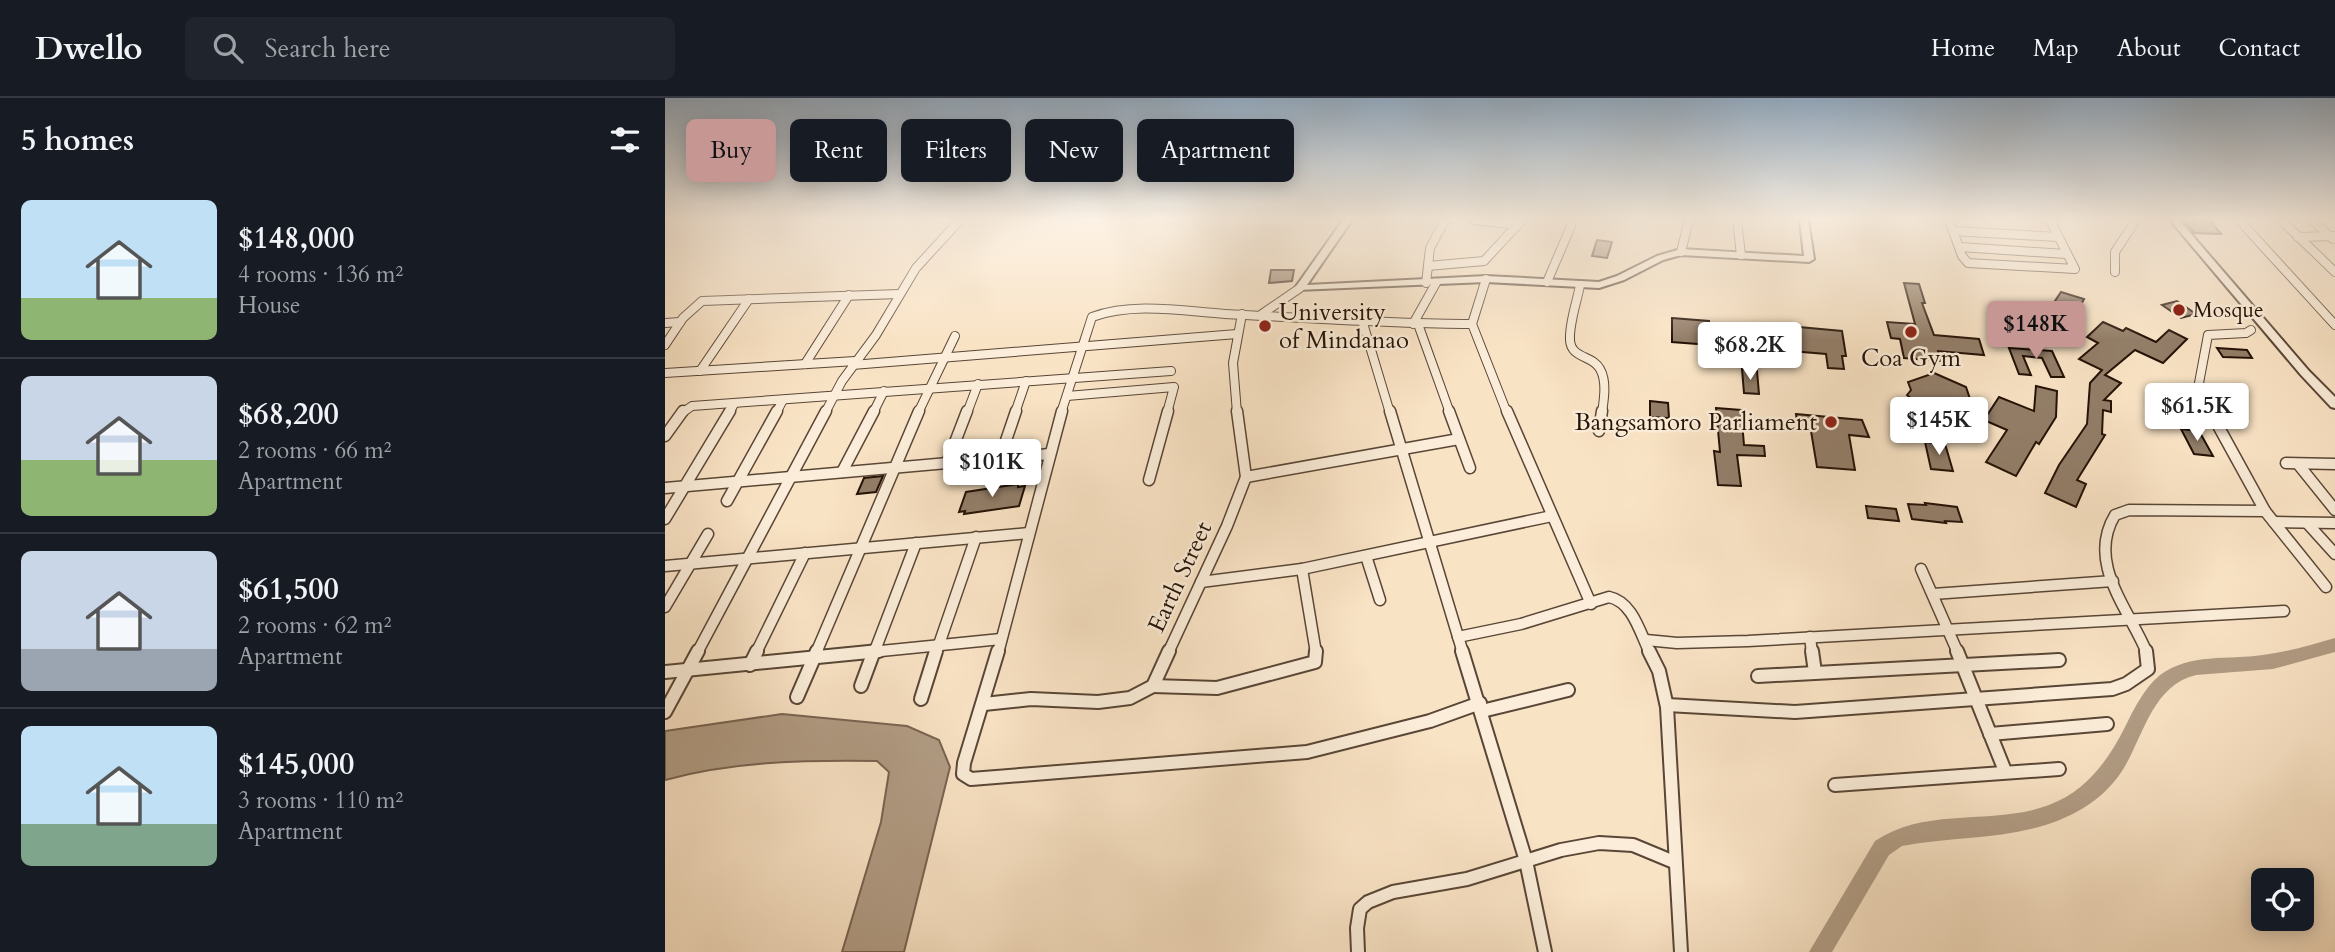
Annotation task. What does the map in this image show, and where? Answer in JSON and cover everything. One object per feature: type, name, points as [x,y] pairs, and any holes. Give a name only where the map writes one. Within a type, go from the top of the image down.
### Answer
[{"type":"street","points":[[665,712],[833,396],[876,335],[898,294],[922,260]]},
{"type":"street","points":[[1262,314],[1300,288],[1320,260]]},
{"type":"street","points":[[1428,260],[1431,283],[1416,324],[1470,468]]},
{"type":"street","points":[[1427,266],[1485,260]]},
{"type":"street","points":[[1547,282],[1556,260]]},
{"type":"street","points":[[1300,288],[1486,279],[1580,285],[1607,284],[1657,260]]},
{"type":"street","points":[[1964,260],[1971,264],[2073,270],[2075,268],[2070,260]]},
{"type":"street","points":[[2115,260],[2115,272]]},
{"type":"street","points":[[2209,260],[2305,373],[2335,404]]},
{"type":"street","points":[[2275,260],[2335,325]]},
{"type":"street","points":[[2322,260],[2335,272]]},
{"type":"street","points":[[1486,279],[1472,324],[1526,460],[1591,604]]},
{"type":"street","points":[[1580,285],[1570,341],[1579,357],[1598,365],[1603,374],[1599,431]]},
{"type":"street","points":[[665,345],[680,322],[702,300],[898,294]]},
{"type":"street","points":[[805,364],[849,295]]},
{"type":"street","points":[[700,371],[749,299]]},
{"type":"street","points":[[1472,324],[1416,324],[1151,310],[1100,313],[1091,319],[1050,453],[963,774],[971,779],[1055,775],[1125,766],[1307,752],[1481,707],[1568,690]]},
{"type":"street","name":"Earth Street","points":[[1153,686],[1242,492],[1246,477],[1233,380],[1237,334],[1242,314]]},
{"type":"street","points":[[1362,320],[1526,861],[1545,952]]},
{"type":"street","points":[[665,323],[680,322]]},
{"type":"street","points":[[2251,330],[2246,333],[2208,335],[2199,383],[2203,399],[2265,512],[2326,587]]},
{"type":"street","points":[[665,373],[942,359],[1237,334]]},
{"type":"street","points":[[797,697],[893,468],[955,336]]},
{"type":"street","points":[[665,436],[683,411],[690,407],[1171,371]]},
{"type":"street","points":[[1000,458],[1025,381]]},
{"type":"street","points":[[947,463],[978,384]]},
{"type":"street","points":[[1067,396],[1174,387],[1149,480]]},
{"type":"street","points":[[842,472],[884,391]]},
{"type":"street","points":[[727,501],[783,400]]},
{"type":"street","points":[[665,519],[734,404]]},
{"type":"street","points":[[1246,477],[1459,439]]},
{"type":"street","points":[[665,488],[1050,453]]},
{"type":"street","points":[[2286,463],[2335,464]]},
{"type":"street","points":[[2298,464],[2335,510]]},
{"type":"street","points":[[1667,705],[1795,712],[2121,687],[2148,670],[2150,658],[2128,618],[2113,582],[2103,544],[2110,523],[2119,512],[2265,512]]},
{"type":"street","points":[[1201,582],[1302,569],[1552,516]]},
{"type":"street","points":[[2274,522],[2335,523]]},
{"type":"street","points":[[2307,523],[2335,554]]},
{"type":"street","points":[[665,566],[1029,533]]},
{"type":"street","points":[[665,607],[708,534]]},
{"type":"street","points":[[921,699],[976,537]]},
{"type":"street","points":[[861,686],[916,543]]},
{"type":"street","points":[[750,664],[805,553]]},
{"type":"street","points":[[1366,556],[1380,600]]},
{"type":"street","points":[[984,704],[1032,699],[1097,701],[1141,696],[1153,686],[1217,688],[1315,662],[1317,656],[1302,569]]},
{"type":"street","points":[[1921,569],[2005,772]]},
{"type":"street","points":[[1933,594],[2113,582]]},
{"type":"street","points":[[1458,637],[1521,624],[1609,597],[1619,599],[1627,606],[1659,671],[1667,705],[1681,952]]},
{"type":"street","points":[[1646,640],[1702,643],[2284,611]]},
{"type":"street","points":[[1810,637],[1815,672]]},
{"type":"street","points":[[665,672],[1001,639]]},
{"type":"street","points":[[1758,676],[2059,660]]},
{"type":"street","points":[[1990,734],[2108,724]]},
{"type":"street","points":[[1835,785],[2059,769]]},
{"type":"street","points":[[1358,952],[1358,917],[1360,909],[1367,901],[1468,879],[1563,851],[1618,843],[1638,845],[1674,862]]},
{"type":"shaded area","points":[[782,714],[907,726],[939,740],[950,767],[904,952],[842,952],[881,822],[889,772],[877,761],[744,765],[665,780],[665,731]]},
{"type":"building","points":[[1271,270],[1294,270],[1292,281],[1269,283]]},
{"type":"building","points":[[1904,283],[1919,284],[1925,303],[1922,303],[1934,335],[1979,339],[1984,355],[1938,351],[1940,361],[1904,358],[1900,339],[1891,338],[1887,322],[1915,324]]},
{"type":"building","points":[[2061,292],[2084,299],[2075,315],[2060,311],[2063,307],[2053,304]]},
{"type":"building","name":"Mosque","points":[[2177,301],[2196,314],[2181,318],[2162,305]]},
{"type":"building","points":[[1672,318],[1709,321],[1712,330],[1710,345],[1672,342]]},
{"type":"building","points":[[2103,322],[2123,331],[2126,328],[2156,342],[2169,330],[2187,339],[2163,363],[2135,350],[2105,375],[2121,383],[2104,400],[2111,401],[2111,412],[2103,410],[2102,434],[2105,435],[2077,480],[2086,484],[2076,507],[2045,493],[2059,465],[2087,424],[2090,383],[2102,370],[2079,359],[2098,343],[2087,337]]},
{"type":"building","points":[[1737,326],[1751,327],[1752,343],[1738,342]]},
{"type":"building","points":[[1788,326],[1842,331],[1846,356],[1842,356],[1844,369],[1828,368],[1826,354],[1791,351]]},
{"type":"building","points":[[2009,348],[2052,351],[2064,377],[2051,377],[2042,358],[2023,356],[2031,375],[2019,374]]},
{"type":"building","points":[[2217,348],[2247,350],[2252,358],[2223,357]]},
{"type":"building","points":[[1742,369],[1757,371],[1759,394],[1744,393]]},
{"type":"building","points":[[1934,373],[1966,387],[1974,411],[1948,421],[1915,407],[1913,400],[1907,395],[1911,390],[1908,382]]},
{"type":"building","points":[[2036,386],[2057,391],[2056,417],[2039,444],[2036,442],[2016,476],[1986,462],[2007,430],[1984,420],[1999,397],[2034,411]]},
{"type":"building","points":[[1650,401],[1668,403],[1669,418],[1650,417]]},
{"type":"building","points":[[1716,408],[1741,410],[1744,445],[1764,446],[1765,456],[1737,455],[1741,486],[1718,485],[1714,451],[1720,452]]},
{"type":"building","points":[[1796,414],[1862,420],[1869,437],[1849,435],[1855,470],[1817,467],[1811,431],[1798,430]]},
{"type":"building","points":[[2181,429],[2199,431],[2213,456],[2194,454]]},
{"type":"building","points":[[1925,442],[1945,444],[1953,471],[1931,469]]},
{"type":"building","points":[[883,476],[876,492],[857,494],[864,478]]},
{"type":"building","points":[[1018,484],[1018,487],[1025,486],[1019,506],[964,514],[965,511],[959,512],[966,492]]},
{"type":"building","points":[[1925,503],[1957,507],[1962,522],[1912,519],[1908,504],[1926,505]]},
{"type":"building","points":[[1866,506],[1896,509],[1899,521],[1868,518]]},
{"type":"waterway","points":[[1820,952],[1882,848],[1898,837],[2005,825],[2055,812],[2079,799],[2103,780],[2122,753],[2154,694],[2165,682],[2179,673],[2205,667],[2273,661],[2335,645]]},
{"type":"place","name":"Mosque","points":[[2179,310]]},
{"type":"place","name":"University of Mindanao","points":[[1265,326]]},
{"type":"place","name":"Coa Gym","points":[[1911,332]]},
{"type":"place","name":"Bangsamoro Parliament","points":[[1831,422]]}]
